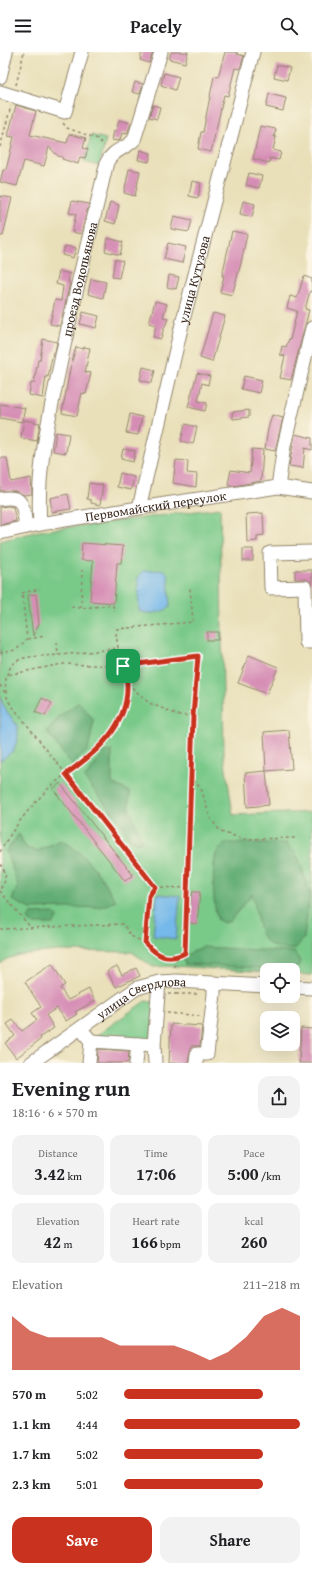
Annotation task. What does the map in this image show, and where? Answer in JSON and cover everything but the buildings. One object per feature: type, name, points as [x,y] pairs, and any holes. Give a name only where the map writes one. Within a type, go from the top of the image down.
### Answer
[{"type":"street","points":[[0,76],[6,52]]},
{"type":"street","points":[[0,92],[65,112],[82,52]]},
{"type":"street","points":[[114,152],[128,146],[134,140],[161,52]]},
{"type":"street","name":"улица Кутузова","points":[[139,508],[182,324],[253,52]]},
{"type":"street","name":"проезд Водопьянова","points":[[40,524],[38,506],[40,475],[48,422],[66,336],[107,162],[114,152]]},
{"type":"street","points":[[278,487],[284,446],[312,328]]},
{"type":"street","name":"Первомайский переулок","points":[[0,533],[40,524],[278,487],[312,492]]},
{"type":"street","points":[[0,499],[11,497],[20,501],[26,527]]},
{"type":"street","points":[[312,552],[270,553],[271,588],[305,587],[306,642],[312,642]]},
{"type":"street","name":"улица Свердлова","points":[[31,1063],[137,988],[159,982],[176,981],[260,986]]},
{"type":"street","points":[[155,1063],[154,1045],[159,982]]},
{"type":"street","points":[[196,1063],[197,1054],[207,1054],[214,983]]},
{"type":"street","points":[[300,987],[312,988]]},
{"type":"street","points":[[80,1028],[91,1041],[89,1063]]},
{"type":"street","points":[[91,1041],[154,1045]]},
{"type":"street","points":[[136,1063],[138,1044]]},
{"type":"path","points":[[65,112],[63,121],[64,127],[98,138],[107,149],[114,152]]},
{"type":"path","points":[[81,608],[82,570]]},
{"type":"path","points":[[116,629],[194,622],[190,588]]},
{"type":"path","points":[[27,639],[22,593],[40,589]]},
{"type":"path","points":[[71,607],[81,608],[113,605],[114,611]]},
{"type":"path","points":[[0,852],[8,836],[48,789],[92,754],[103,744],[114,730],[125,706],[127,683],[118,648],[116,633]]},
{"type":"path","points":[[0,653],[16,650],[27,639],[46,636]]},
{"type":"path","points":[[57,642],[58,655]]},
{"type":"path","points":[[5,694],[5,683],[9,668],[18,660],[39,656],[118,648]]},
{"type":"path","points":[[0,929],[123,924],[131,936],[145,943],[157,954],[175,958],[185,953],[193,716],[198,656],[123,666],[62,664],[7,675]]},
{"type":"path","points":[[127,683],[149,703],[178,716],[193,716]]},
{"type":"path","points":[[0,685],[9,702],[155,887],[186,888]]},
{"type":"path","points":[[191,774],[202,792],[210,818],[221,832],[244,839],[297,838]]},
{"type":"path","points":[[0,864],[6,874],[0,890],[31,928]]},
{"type":"path","points":[[145,943],[149,896],[155,887]]},
{"type":"path","points":[[175,958],[175,971]]},
{"type":"path","points":[[157,1012],[211,1017]]},
{"type":"green space","points":[[91,135],[106,139],[99,166],[84,162]]},
{"type":"green space","points":[[220,508],[224,755],[233,815],[312,812],[312,975],[300,974],[300,963],[260,963],[260,972],[175,966],[153,967],[132,952],[57,951],[19,955],[7,959],[0,964],[0,541],[39,531]]},
{"type":"green space","points":[[79,702],[94,721],[88,750],[72,765],[47,732],[60,716]]},
{"type":"green space","points":[[112,751],[112,783],[130,792],[129,808],[142,841],[136,843],[129,838],[120,821],[84,778],[104,752]]},
{"type":"green space","points":[[19,834],[26,848],[37,851],[61,840],[70,845],[93,866],[116,901],[101,907],[31,909],[12,900],[18,885],[6,851]]},
{"type":"green space","points":[[225,843],[286,843],[294,851],[300,862],[310,894],[304,938],[295,949],[272,946],[266,941],[259,926],[252,894],[230,921],[224,923],[218,920],[215,907],[213,876],[217,852]]},
{"type":"green space","points":[[53,913],[58,917],[53,924],[33,924],[28,919],[31,914]]},
{"type":"green space","points":[[202,947],[294,952],[300,961],[299,963],[260,963],[260,968],[185,964],[183,959],[190,953]]},
{"type":"green space","points":[[145,1001],[155,1002],[151,1041],[93,1038]]},
{"type":"water","points":[[164,570],[168,574],[170,607],[155,613],[139,611],[138,578],[143,571]]},
{"type":"water","points":[[0,697],[4,707],[18,727],[18,738],[14,750],[0,761]]},
{"type":"water","points":[[157,894],[180,896],[176,939],[153,936]]},
{"type":"route","points":[[198,656],[193,716],[185,953],[175,958],[157,954],[145,943],[149,896],[155,887],[66,774],[87,759],[103,744],[114,730],[125,706],[127,683],[123,666],[198,656]]}]
